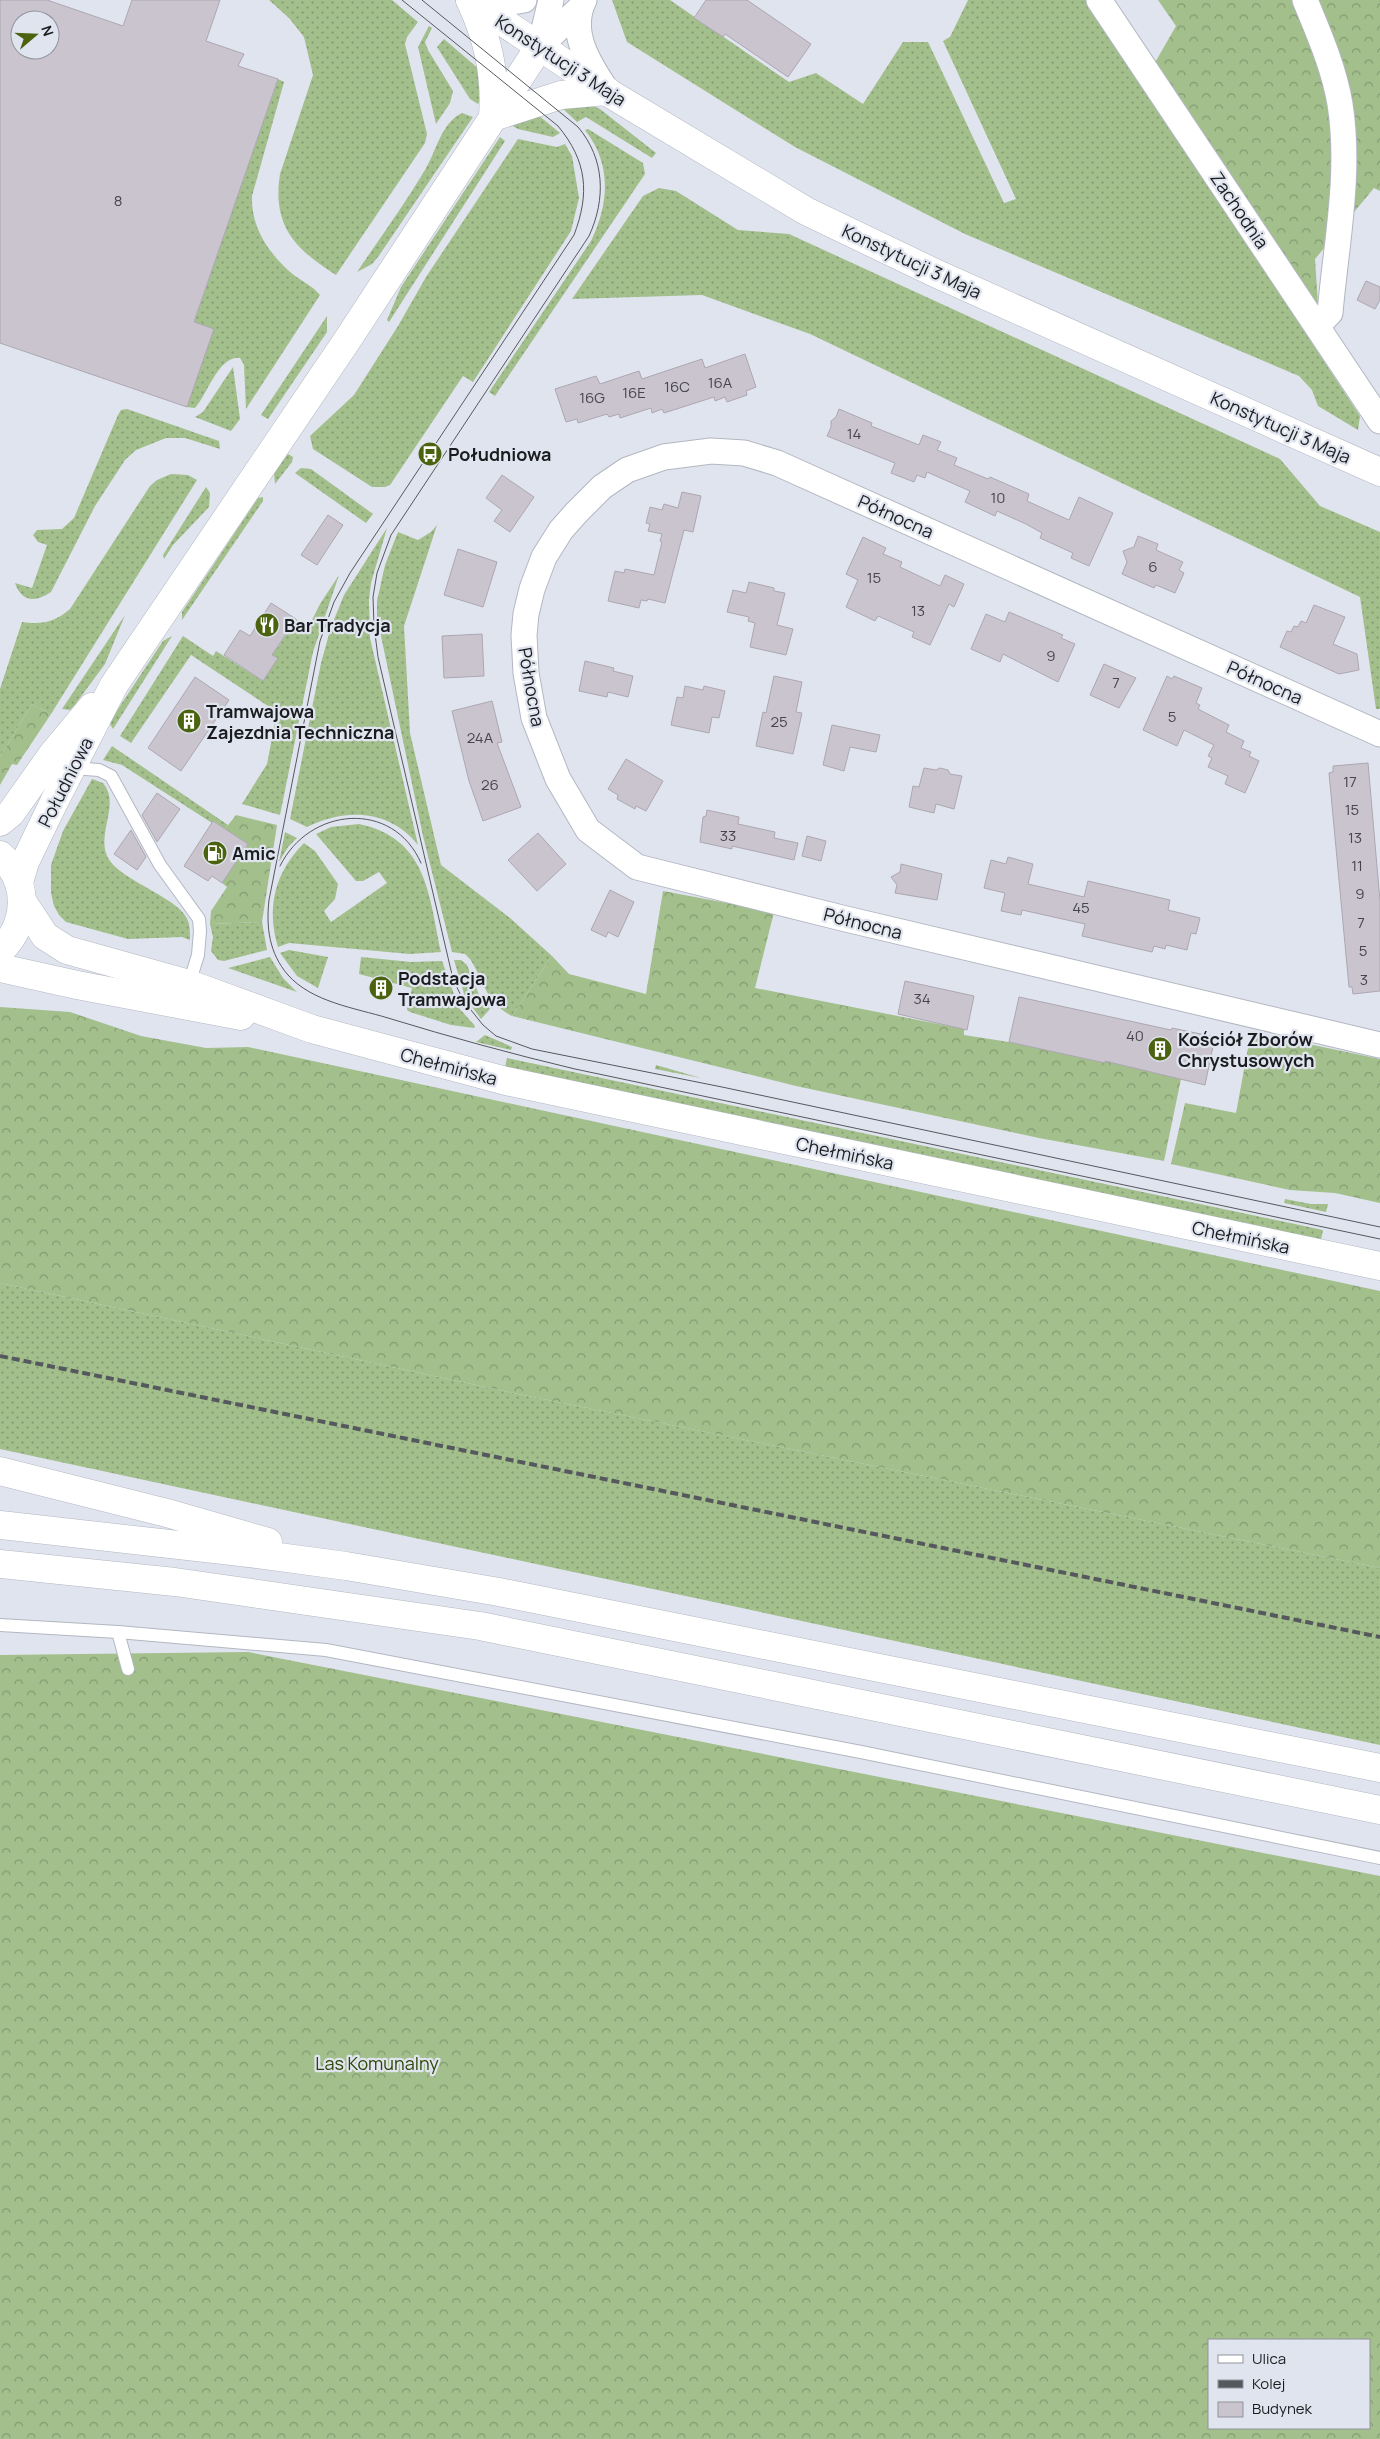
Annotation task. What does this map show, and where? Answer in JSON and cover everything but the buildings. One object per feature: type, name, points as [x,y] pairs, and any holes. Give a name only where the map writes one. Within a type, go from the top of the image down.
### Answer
[{"type":"main road","name":"Konstytucji 3 Maja","points":[[470,0],[606,90],[806,212],[935,273],[1380,472]]},
{"type":"main road","points":[[470,0],[480,22],[494,74],[493,117],[560,95],[606,90]]},
{"type":"main road","name":"Południowa","points":[[0,951],[16,930],[21,891],[29,854],[114,685],[346,342],[540,46]]},
{"type":"main road","name":"Południowa","points":[[0,822],[12,813],[81,717],[114,685]]},
{"type":"main road","name":"Chełmińska","points":[[0,855],[12,868],[21,891],[45,936],[66,950],[189,984],[312,1028],[506,1081],[1380,1266]]},
{"type":"main road","name":"Chełmińska","points":[[0,968],[77,986],[312,1028]]},
{"type":"main road","points":[[0,1470],[167,1513],[346,1566]]},
{"type":"main road","points":[[0,1525],[346,1566],[584,1608],[1380,1768]]},
{"type":"main road","points":[[0,1564],[175,1582],[480,1626],[1380,1810]]},
{"type":"street","points":[[470,0],[505,3],[524,0]]},
{"type":"street","points":[[540,46],[551,0]]},
{"type":"street","name":"Zachodnia","points":[[1099,0],[1380,421]]},
{"type":"street","points":[[1305,0],[1325,47],[1340,104],[1345,159],[1330,313],[1317,326]]},
{"type":"street","points":[[540,46],[582,4]]},
{"type":"street","points":[[582,4],[579,32],[582,49],[606,90]]},
{"type":"street","name":"Północna","points":[[1380,734],[777,463],[744,454],[711,451],[687,452],[664,457],[626,470],[602,487],[561,530],[544,557],[532,589],[526,614],[524,635],[526,673],[534,718],[558,779],[588,830],[637,867],[846,919],[1380,1045]]},
{"type":"lane","points":[[72,768],[99,770],[111,776],[160,865],[199,919],[198,955],[189,984]]},
{"type":"lane","points":[[0,1624],[326,1650],[862,1752],[1380,1858]]},
{"type":"lane","points":[[118,1632],[128,1669]]},
{"type":"green space","points":[[269,0],[392,0],[418,22],[407,37],[405,44],[427,134],[425,143],[336,275],[309,256],[298,245],[283,222],[278,192],[280,174],[313,75],[304,37],[289,18]]},
{"type":"green space","points":[[612,0],[670,0],[789,82],[816,73],[863,104],[903,42],[928,42],[1004,203],[1016,199],[943,41],[950,37],[968,0],[1086,0],[1360,416],[1358,430],[1318,406],[1312,390],[1299,376],[965,234],[795,147],[627,42]]},
{"type":"green space","points":[[1158,0],[1380,0],[1380,191],[1374,188],[1315,259],[1318,305],[1153,66],[1176,26]]},
{"type":"green space","points":[[429,26],[432,28],[425,42],[453,91],[450,103],[436,124],[418,47]]},
{"type":"green space","points":[[444,39],[480,70],[482,96],[478,104],[470,99],[437,47]]},
{"type":"green space","points":[[278,79],[284,82],[252,196],[254,218],[257,228],[274,255],[289,271],[320,295],[246,409],[244,365],[240,358],[233,359],[220,369],[195,408],[187,407],[213,329],[194,322]]},
{"type":"green space","points":[[557,103],[591,105],[600,109],[656,153],[652,158],[586,117],[577,122]]},
{"type":"green space","points":[[532,110],[560,133],[553,137],[518,129],[511,125]]},
{"type":"green space","points":[[462,113],[473,117],[378,257],[372,264],[357,272],[417,183],[444,131]]},
{"type":"green space","points":[[588,129],[643,163],[645,174],[495,396],[489,392],[591,241],[597,227],[604,199],[604,170],[594,143],[585,130]]},
{"type":"green space","points":[[500,137],[505,141],[389,322],[387,320],[401,287]]},
{"type":"green space","points":[[518,139],[557,147],[565,144],[572,156],[579,198],[571,231],[473,382],[463,376],[390,485],[372,487],[313,449],[310,436],[354,395],[398,326],[426,277]]},
{"type":"green space","points":[[659,188],[676,191],[738,230],[789,234],[1280,459],[1320,506],[1380,532],[1380,709],[1376,709],[1360,597],[810,334],[702,295],[572,299],[643,196]]},
{"type":"green space","points":[[327,316],[327,332],[268,419],[261,415]]},
{"type":"green space","points":[[233,367],[240,419],[231,431],[195,417],[203,412]]},
{"type":"green space","points":[[127,409],[219,441],[220,449],[185,438],[166,438],[136,450],[125,460],[95,506],[51,592],[35,599],[26,597],[21,594],[15,583],[32,588],[47,545],[38,542],[33,535],[37,530],[62,529],[74,518],[118,415],[121,410]]},
{"type":"green space","points":[[288,454],[293,457],[292,462],[275,484],[274,473]]},
{"type":"green space","points":[[301,468],[311,469],[373,514],[366,523],[295,473]]},
{"type":"green space","points":[[171,474],[188,475],[197,480],[51,714],[32,704],[0,757],[0,689],[22,622],[48,622],[70,609],[150,486],[157,480]]},
{"type":"green space","points":[[206,487],[210,493],[209,507],[173,545],[164,559],[163,555]]},
{"type":"green space","points":[[263,497],[263,501],[182,620],[182,612],[258,498]]},
{"type":"green space","points":[[437,525],[404,626],[410,733],[441,865],[510,918],[552,956],[512,1016],[491,998],[470,959],[465,954],[452,952],[423,836],[377,617],[377,601],[385,565],[398,532],[418,540],[431,532]]},
{"type":"green space","points":[[387,528],[371,583],[369,600],[370,638],[418,845],[407,833],[394,824],[366,815],[337,817],[307,827],[290,819],[321,663],[331,627],[344,595]]},
{"type":"green space","points":[[339,575],[313,652],[280,815],[242,804],[267,764],[277,712],[191,655],[131,743],[120,736],[183,636],[213,656],[216,651],[263,681],[277,658],[269,653],[278,647],[296,619],[308,628],[320,604]]},
{"type":"green space","points":[[125,615],[105,664],[74,706],[70,710],[62,709]]},
{"type":"green space","points":[[172,636],[113,729],[110,724],[112,718],[163,641]]},
{"type":"green space","points":[[32,704],[51,714],[17,765],[12,764],[0,785],[0,757]]},
{"type":"green space","points":[[112,746],[228,825],[225,829],[214,821],[212,823],[122,765],[103,760]]},
{"type":"green space","points":[[92,779],[103,783],[110,801],[104,842],[110,861],[117,869],[175,905],[189,923],[190,940],[182,937],[128,939],[66,922],[59,915],[54,906],[51,893],[51,865],[63,831]]},
{"type":"green space","points":[[236,815],[277,825],[262,922],[210,924],[211,911],[227,887],[222,883],[248,844],[225,829]]},
{"type":"green space","points":[[359,824],[382,831],[399,842],[412,856],[428,890],[441,952],[410,954],[289,943],[278,947],[273,918],[273,904],[276,891],[286,866],[304,843],[315,851],[338,884],[335,899],[324,911],[331,922],[387,883],[379,872],[363,881],[356,881],[316,834],[331,827]]},
{"type":"green space","points":[[285,832],[297,838],[288,847],[279,862]]},
{"type":"green space","points":[[663,891],[774,912],[755,988],[964,1029],[964,1035],[1105,1061],[1181,1079],[1164,1161],[1039,1138],[796,1086],[512,1016],[552,956],[569,974],[646,994]]},
{"type":"green space","points":[[262,922],[267,950],[224,961],[218,960],[211,951],[213,937],[210,924]]},
{"type":"green space","points":[[289,950],[328,957],[318,988],[297,976],[280,953]]},
{"type":"green space","points":[[270,957],[283,978],[297,992],[228,968]]},
{"type":"green space","points":[[361,957],[411,962],[442,961],[459,1008],[475,1026],[474,1028],[451,1025],[410,1012],[407,1010],[412,988],[359,974]]},
{"type":"green space","points":[[454,960],[461,960],[467,965],[480,997],[490,1009],[481,1019],[465,997]]},
{"type":"green space","points":[[0,1007],[70,1012],[141,1036],[206,1048],[248,1047],[1380,1291],[1380,1568],[523,1395],[0,1283]]},
{"type":"green space","points":[[1251,1032],[1380,1059],[1380,1203],[1335,1193],[1290,1190],[1171,1164],[1185,1103],[1236,1113]]},
{"type":"green space","points":[[485,1035],[512,1047],[511,1050],[476,1042]]},
{"type":"green space","points":[[507,1058],[1323,1230],[1321,1240],[505,1067]]},
{"type":"green space","points":[[656,1065],[701,1078],[655,1069]]},
{"type":"green space","points":[[1285,1199],[1311,1204],[1328,1204],[1326,1212],[1284,1203]]},
{"type":"green space","points":[[0,1283],[523,1395],[1380,1568],[1380,1745],[0,1449]]},
{"type":"green space","name":"Las Komunalny","points":[[248,1652],[1380,1876],[1380,2439],[0,2439],[0,1655]]},
{"type":"tram line","points":[[402,0],[558,126],[575,152],[580,165],[584,191],[579,220],[574,235],[350,573],[334,602],[320,641],[269,900],[268,920],[270,939],[277,958],[288,975],[309,992],[335,1003],[481,1045],[575,1069],[1380,1239]]},
{"type":"tram line","points":[[422,0],[578,127],[594,152],[600,180],[598,208],[589,236],[391,535],[377,573],[373,597],[378,657],[453,979],[463,1000],[483,1025],[496,1036],[532,1049],[722,1087],[1380,1227]]},
{"type":"tram line","points":[[280,866],[293,846],[310,832],[330,822],[351,818],[372,820],[391,828],[408,842],[421,863]]},
{"type":"railway","points":[[0,1356],[1380,1637]]},
{"type":"place","name":"Południowa","points":[[430,454]]},
{"type":"place","name":"Bar Tradycja","points":[[267,625]]},
{"type":"place","name":"Tramwajowa Zajezdnia Techniczna","points":[[189,721]]},
{"type":"place","name":"Amic","points":[[215,853]]},
{"type":"place","name":"Podstacja Tramwajowa","points":[[381,988]]},
{"type":"place","name":"Kościół Zborów Chrystusowych","points":[[1160,1049]]}]
